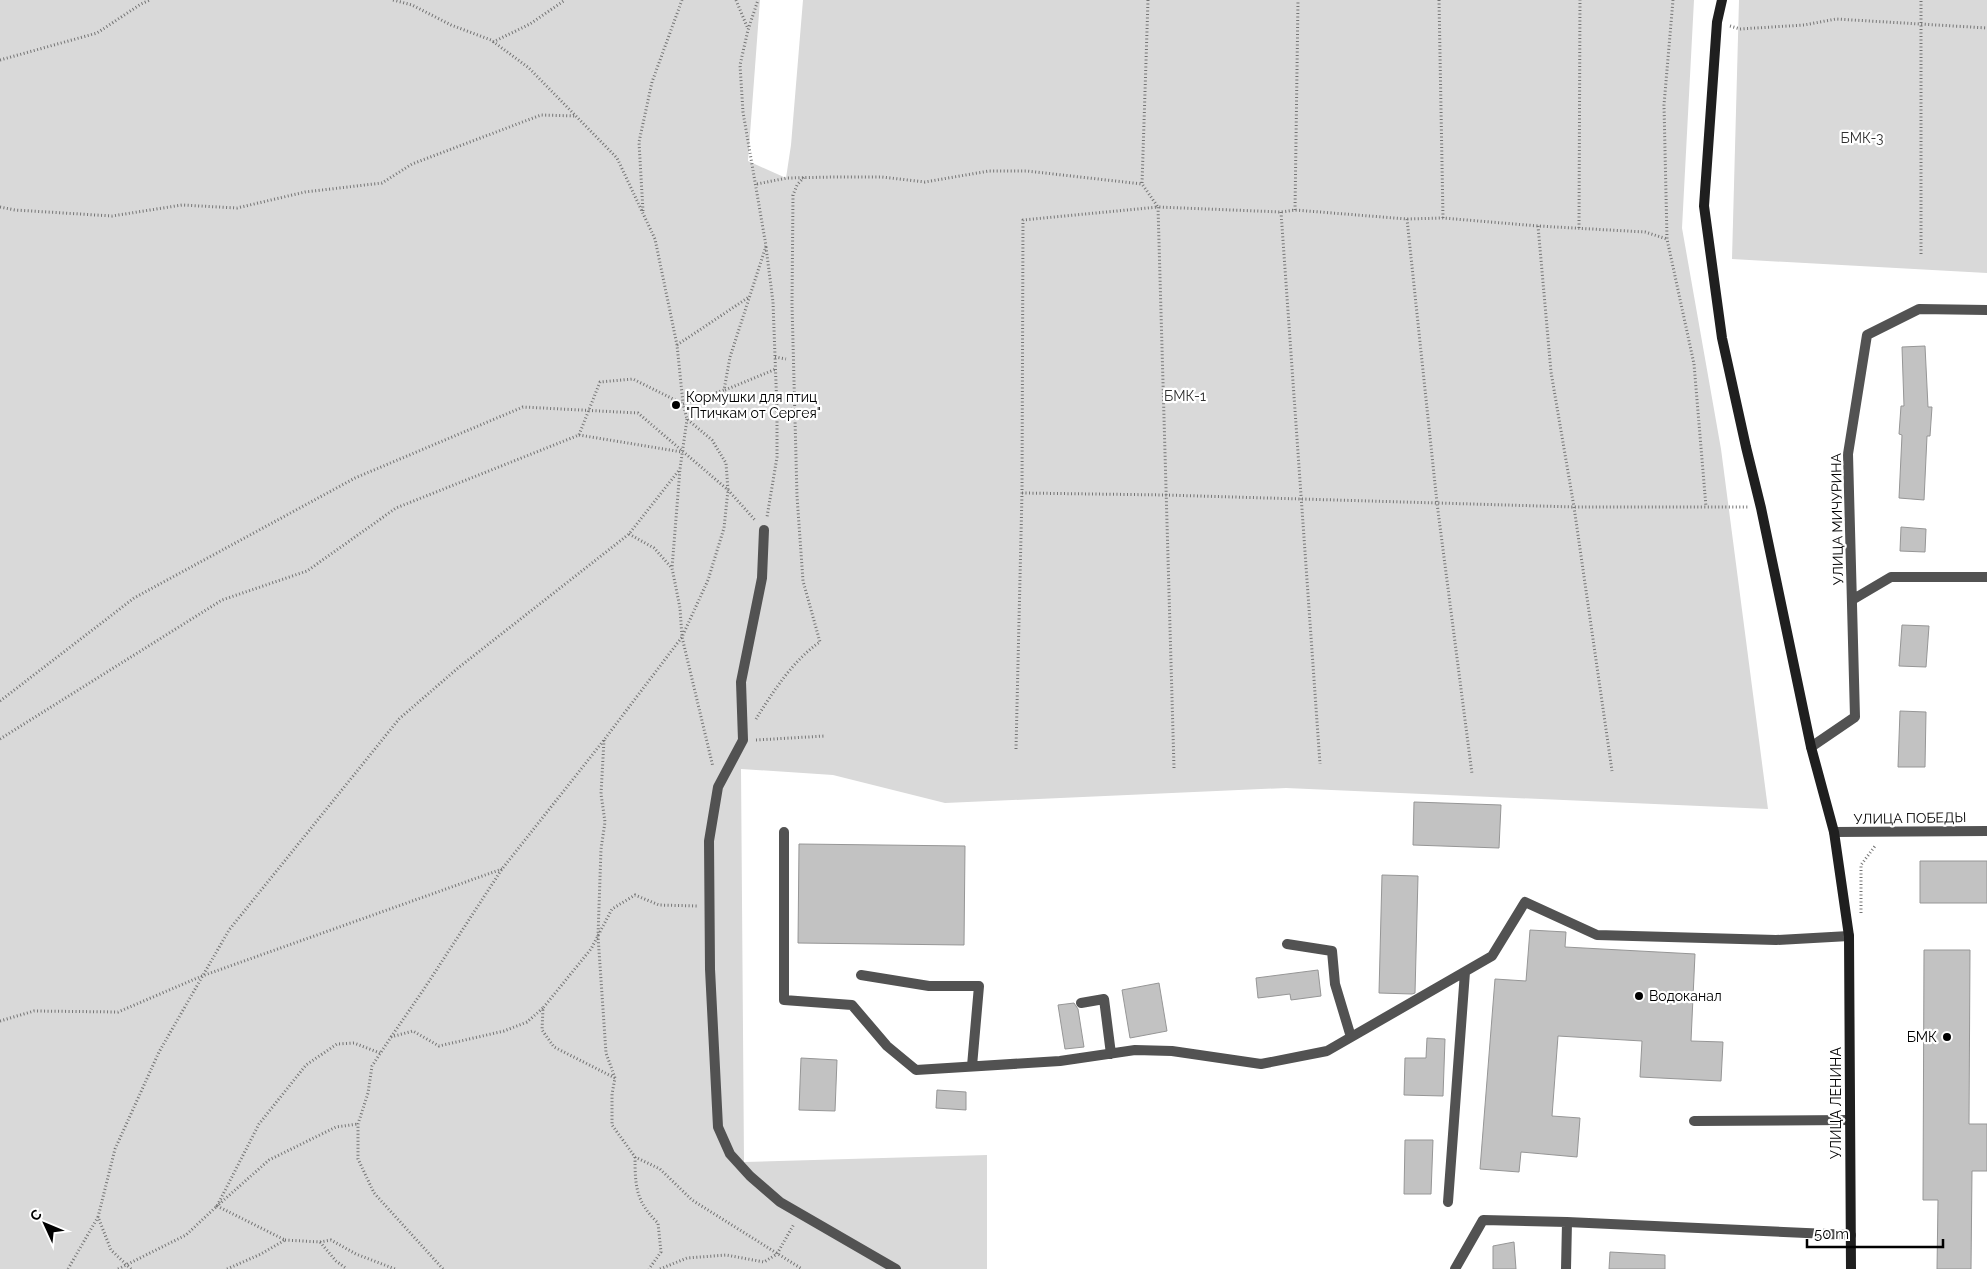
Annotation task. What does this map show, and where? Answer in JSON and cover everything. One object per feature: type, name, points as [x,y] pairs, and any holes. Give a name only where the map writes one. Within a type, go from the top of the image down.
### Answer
[{"type":"main road","name":"УЛИЦА ЛЕНИНА","points":[[1722,0],[1717,22],[1704,206],[1722,338],[1761,508],[1811,747],[1834,832],[1849,936],[1851,1269]]},
{"type":"street","name":"УЛИЦА МИЧУРИНА","points":[[1811,747],[1855,717],[1848,454],[1866,335],[1919,309],[1987,310]]},
{"type":"street","points":[[764,530],[762,578],[741,682],[743,740],[718,787],[709,841],[710,969],[718,1127],[730,1154],[745,1171],[780,1202],[896,1269]]},
{"type":"street","points":[[1852,600],[1891,577],[1987,577]]},
{"type":"street","name":"УЛИЦА ПОБЕДЫ","points":[[1834,832],[1987,831]]},
{"type":"street","points":[[784,832],[784,1000],[852,1005],[887,1046],[916,1070],[1060,1061],[1135,1050],[1172,1051],[1261,1064],[1327,1051],[1492,956],[1525,902],[1597,935],[1776,940],[1849,936]]},
{"type":"street","points":[[1287,944],[1332,951],[1335,984],[1351,1037]]},
{"type":"street","points":[[1448,1202],[1465,972]]},
{"type":"street","points":[[861,975],[929,986],[979,986],[972,1066]]},
{"type":"street","points":[[1082,1003],[1104,998],[1111,1054]]},
{"type":"street","points":[[1694,1121],[1850,1120]]},
{"type":"street","points":[[1455,1269],[1483,1220],[1851,1235]]},
{"type":"street","points":[[1566,1269],[1567,1222]]},
{"type":"path","points":[[0,60],[97,32],[150,0]]},
{"type":"path","points":[[393,0],[412,5],[451,25],[494,42],[529,68],[617,158],[654,239],[677,346],[683,404],[687,419],[680,470],[672,568],[680,608],[682,637],[718,787]]},
{"type":"path","points":[[494,42],[530,24],[565,0]]},
{"type":"path","points":[[643,214],[639,142],[652,82],[682,0]]},
{"type":"path","points":[[736,0],[748,30]]},
{"type":"path","points":[[758,0],[748,30],[740,66],[743,112],[757,184],[773,302],[776,357],[777,457],[764,530]]},
{"type":"path","points":[[1148,0],[1142,184],[1158,208],[1174,768]]},
{"type":"path","points":[[1295,210],[1298,0]]},
{"type":"path","points":[[1439,0],[1443,218]]},
{"type":"path","points":[[1579,228],[1580,0]]},
{"type":"path","points":[[1673,0],[1664,105],[1667,239],[1694,364],[1706,507]]},
{"type":"path","points":[[1921,254],[1922,0]]},
{"type":"path","points":[[1717,22],[1740,29],[1804,25],[1836,19],[1987,28]]},
{"type":"path","points":[[0,207],[15,210],[112,216],[182,205],[237,208],[305,192],[382,183],[412,164],[541,115],[576,116]]},
{"type":"path","points":[[757,184],[787,178],[804,177],[882,177],[925,182],[989,171],[1027,171],[1142,184]]},
{"type":"path","points":[[743,740],[770,697],[808,650],[820,642],[803,581],[796,496],[792,304],[793,195],[797,185],[804,177]]},
{"type":"path","points":[[1016,749],[1022,493],[1022,220],[1158,208],[1281,212],[1295,210],[1407,219],[1443,218],[1645,232],[1667,239]]},
{"type":"path","points":[[1281,212],[1320,764]]},
{"type":"path","points":[[1407,219],[1437,503],[1472,774]]},
{"type":"path","points":[[1538,226],[1551,372],[1574,507],[1612,771]]},
{"type":"path","points":[[724,390],[730,357],[766,246]]},
{"type":"path","points":[[677,346],[749,297]]},
{"type":"path","points":[[776,357],[786,359]]},
{"type":"path","points":[[579,435],[600,382],[633,379],[683,404],[776,369]]},
{"type":"path","points":[[0,701],[134,598],[355,478],[523,407],[638,413],[728,490],[764,530]]},
{"type":"path","points":[[778,410],[794,409]]},
{"type":"path","points":[[443,1269],[374,1192],[358,1159],[358,1124],[368,1093],[372,1066],[502,869],[604,740],[682,637],[708,580],[724,528],[728,490],[726,463],[712,440],[687,419]]},
{"type":"path","points":[[0,739],[222,600],[307,571],[396,508],[579,435],[683,452]]},
{"type":"path","points":[[68,1269],[98,1216],[115,1149],[158,1052],[229,930],[399,719],[458,668],[629,534],[680,470]]},
{"type":"path","points":[[1022,493],[1574,507],[1761,508]]},
{"type":"path","points":[[629,534],[654,548],[672,568]]},
{"type":"path","points":[[743,740],[825,736]]},
{"type":"path","points":[[604,740],[601,794],[605,822],[601,849],[598,936],[606,1053],[615,1078],[612,1094],[612,1125],[635,1157],[660,1169],[692,1200],[802,1269]]},
{"type":"path","points":[[0,1021],[34,1011],[118,1012],[202,976],[502,869]]},
{"type":"path","points":[[391,1037],[413,1031],[439,1046],[504,1031],[528,1022],[543,1008],[591,949],[612,909],[635,895],[659,905],[710,906]]},
{"type":"path","points":[[543,1008],[542,1030],[554,1047],[615,1078]]},
{"type":"path","points":[[217,1206],[259,1124],[306,1065],[337,1044],[354,1043],[380,1053]]},
{"type":"path","points":[[118,1269],[186,1235],[269,1160],[336,1127],[358,1124]]},
{"type":"path","points":[[635,1157],[635,1184],[646,1212],[658,1223],[661,1252],[649,1269]]},
{"type":"path","points":[[217,1206],[285,1240],[320,1242],[331,1240],[356,1254],[395,1269]]},
{"type":"path","points":[[660,1269],[687,1258],[726,1255],[764,1262],[777,1254],[799,1214]]},
{"type":"path","points":[[98,1216],[111,1250],[130,1269]]},
{"type":"path","points":[[228,1269],[261,1254],[285,1240]]},
{"type":"path","points":[[320,1242],[336,1261],[347,1269]]},
{"type":"green space","name":"БМК-1","points":[[0,0],[760,0],[748,161],[786,178],[791,145],[803,0],[1694,0],[1682,228],[1721,449],[1768,809],[1286,788],[945,803],[833,775],[741,769],[744,1162],[987,1155],[987,1269],[0,1269]]},
{"type":"green space","name":"БМК-3","points":[[1739,0],[1987,0],[1987,273],[1732,259]]},
{"type":"building","points":[[1925,346],[1928,407],[1932,407],[1930,436],[1927,436],[1924,500],[1899,498],[1902,435],[1899,434],[1901,406],[1904,406],[1902,347]]},
{"type":"building","points":[[1901,527],[1926,529],[1925,552],[1900,551]]},
{"type":"building","points":[[1902,625],[1929,626],[1926,667],[1899,666]]},
{"type":"building","points":[[1900,711],[1926,712],[1925,767],[1898,767]]},
{"type":"building","points":[[1414,802],[1501,805],[1499,848],[1413,845]]},
{"type":"building","points":[[799,844],[965,846],[964,945],[798,943]]},
{"type":"building","points":[[1920,861],[1987,861],[1987,903],[1920,903]]},
{"type":"building","points":[[1382,875],[1418,876],[1415,993],[1412,994],[1379,993]]},
{"type":"building","points":[[1530,930],[1566,932],[1565,947],[1695,954],[1691,1041],[1723,1042],[1721,1081],[1640,1077],[1642,1041],[1558,1036],[1552,1116],[1580,1118],[1577,1157],[1521,1152],[1519,1172],[1480,1169],[1495,979],[1526,981]]},
{"type":"building","name":"БМК","points":[[1924,950],[1970,950],[1969,1124],[1987,1124],[1987,1171],[1972,1171],[1971,1269],[1937,1269],[1938,1200],[1923,1200]]},
{"type":"building","points":[[1318,970],[1321,996],[1291,1000],[1290,994],[1258,998],[1256,978]]},
{"type":"building","points":[[1159,983],[1167,1031],[1130,1038],[1122,990]]},
{"type":"building","points":[[1074,1003],[1078,1009],[1084,1047],[1065,1049],[1058,1005]]},
{"type":"building","points":[[1427,1038],[1445,1039],[1443,1096],[1404,1095],[1405,1058],[1426,1058]]},
{"type":"building","points":[[801,1058],[837,1060],[835,1111],[799,1110]]},
{"type":"building","points":[[937,1090],[966,1092],[966,1110],[936,1108]]},
{"type":"building","points":[[1405,1140],[1433,1140],[1431,1194],[1404,1194]]},
{"type":"building","points":[[1514,1242],[1516,1269],[1493,1269],[1493,1246]]},
{"type":"building","points":[[1610,1252],[1665,1255],[1665,1269],[1609,1269]]},
{"type":"place","name":"Кормушки для птиц \"Птичкам от Сергея\"","points":[[676,405]]},
{"type":"place","name":"Водоканал","points":[[1639,996]]},
{"type":"place","name":"БМК","points":[[1947,1037]]}]
